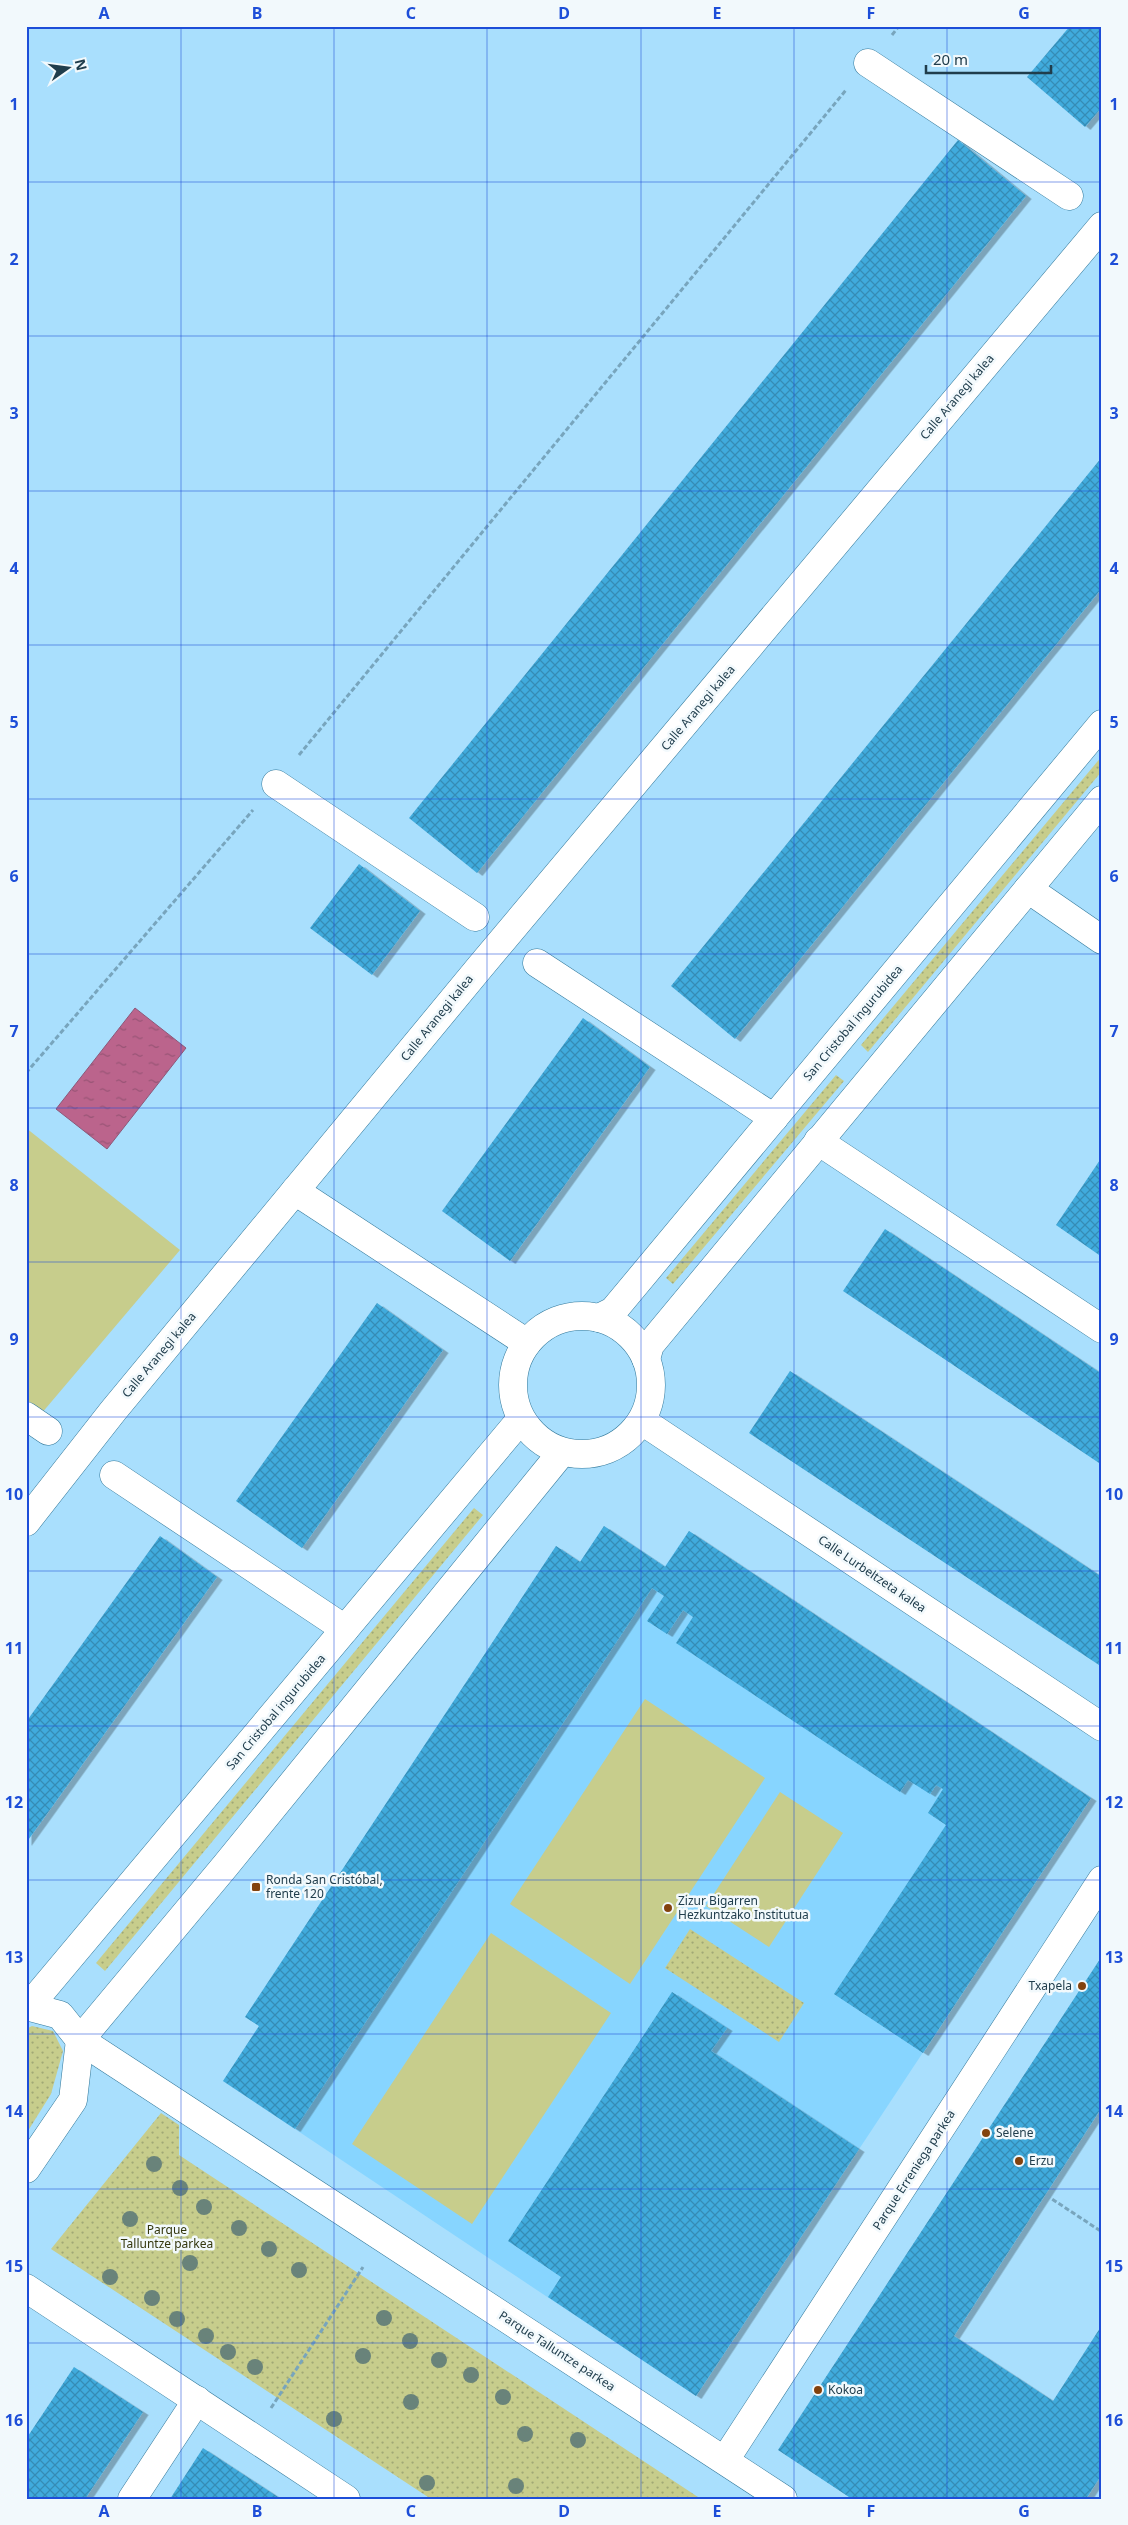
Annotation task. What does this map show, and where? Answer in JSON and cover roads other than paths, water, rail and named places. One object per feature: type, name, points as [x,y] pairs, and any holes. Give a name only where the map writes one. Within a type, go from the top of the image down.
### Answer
[{"type":"street","points":[[868,63],[1069,196]]},
{"type":"street","name":"Calle Aranegi kalea","points":[[26,1522],[113,1410],[480,967],[1102,226]]},
{"type":"street","name":"San Cristobal ingurubidea","points":[[599,1318],[613,1311],[1102,724]]},
{"type":"street","points":[[276,784],[474,917]]},
{"type":"street","points":[[646,1359],[650,1344],[1102,800]]},
{"type":"street","points":[[1028,889],[1102,940]]},
{"type":"street","points":[[537,963],[774,1118]]},
{"type":"street","points":[[818,1141],[1102,1329]]},
{"type":"street","points":[[295,1191],[527,1343]]},
{"type":"street","points":[[565,1318],[599,1318],[628,1333],[646,1359],[650,1368],[650,1396],[642,1421],[621,1443],[599,1453],[562,1452],[546,1445],[521,1419],[515,1402],[515,1369],[527,1343],[543,1328],[565,1318]]},
{"type":"street","name":"San Cristobal ingurubidea","points":[[80,2040],[60,2015],[27,2004],[521,1419]]},
{"type":"street","name":"Calle Lurbeltzeta kalea","points":[[642,1421],[1102,1726]]},
{"type":"street","points":[[26,2169],[73,2100],[80,2040],[226,1865],[562,1452]]},
{"type":"street","points":[[114,1474],[345,1629]]},
{"type":"street","name":"Parque Erreniega parkea","points":[[725,2460],[1102,1880]]},
{"type":"street","name":"Parque Talluntze parkea","points":[[80,2040],[783,2499]]},
{"type":"street","points":[[26,2288],[346,2499]]},
{"type":"street","points":[[132,2499],[198,2400]]},
{"type":"water","points":[[135,1008],[186,1048],[107,1149],[56,1109]]},
{"type":"place","name":"Ronda San Cristóbal, frente 120","points":[[256,1887]]},
{"type":"place","name":"Zizur Bigarren Hezkuntzako Institutua","points":[[668,1908]]},
{"type":"place","name":"Txapela","points":[[1082,1986]]},
{"type":"place","name":"Selene","points":[[986,2133]]},
{"type":"place","name":"Erzu","points":[[1019,2161]]},
{"type":"place","name":"Kokoa","points":[[818,2390]]}]
